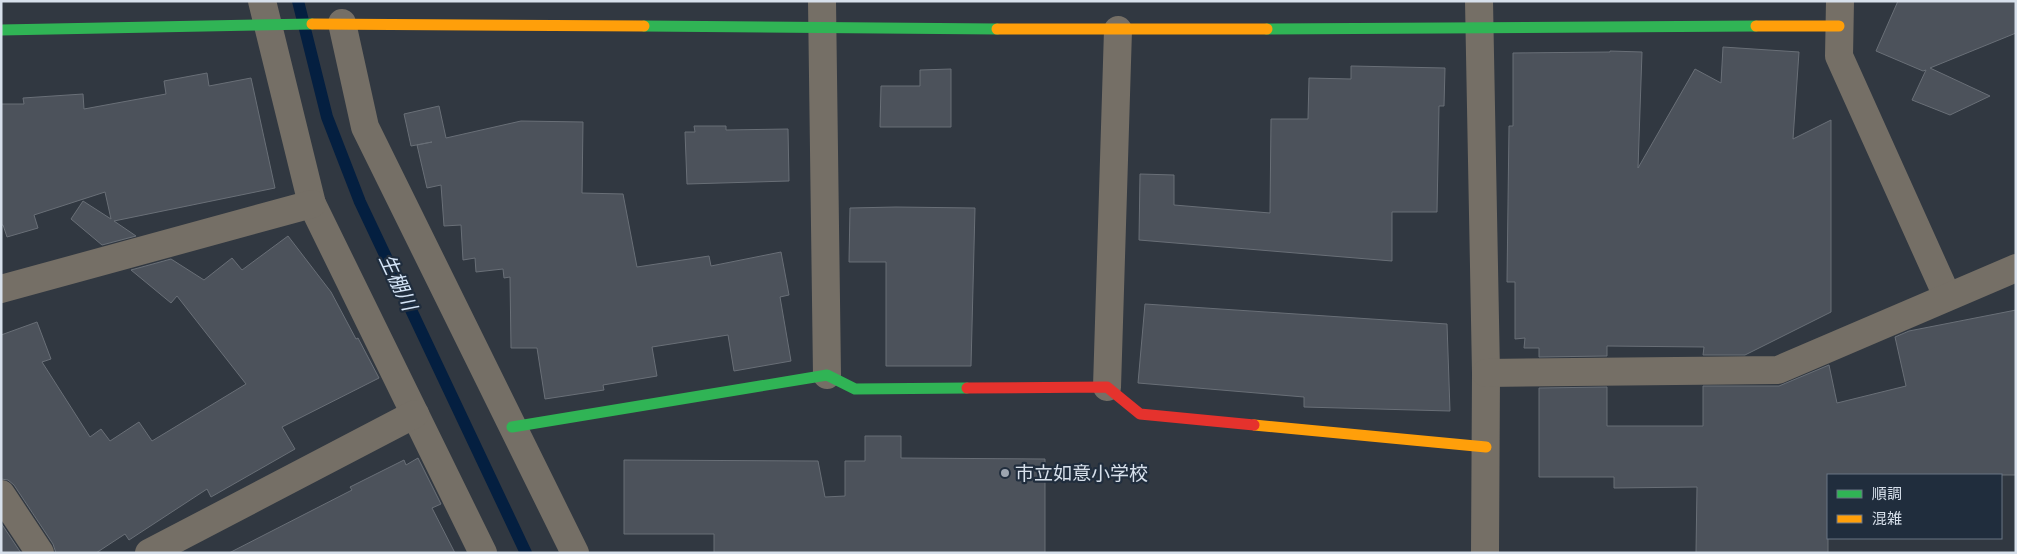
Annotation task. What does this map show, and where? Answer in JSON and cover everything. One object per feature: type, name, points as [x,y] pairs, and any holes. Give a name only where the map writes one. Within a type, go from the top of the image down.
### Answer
[{"type":"street","points":[[1479,1],[1486,373],[1485,553]]},
{"type":"street","points":[[1,30],[271,17],[332,23],[822,14],[1118,30],[1479,28],[1840,14],[1839,56],[1947,296]]},
{"type":"street","points":[[822,14],[827,375]]},
{"type":"street","points":[[271,17],[312,204],[483,553]]},
{"type":"street","points":[[332,23],[365,127],[575,553]]},
{"type":"street","points":[[1107,387],[1118,30]]},
{"type":"street","points":[[1,289],[312,204]]},
{"type":"street","points":[[1486,373],[1778,370],[2016,268]]},
{"type":"street","points":[[512,427],[827,375],[855,389],[1107,387],[1140,414],[1486,447]]},
{"type":"street","points":[[149,553],[415,414]]},
{"type":"street","points":[[1,494],[40,553]]},
{"type":"building","points":[[1898,1],[2016,1],[2016,33],[1930,68],[1990,96],[1950,115],[1912,100],[1926,70],[1923,71],[1876,51]]},
{"type":"building","points":[[1723,47],[1799,52],[1793,139],[1831,120],[1831,312],[1745,355],[1703,355],[1704,347],[1607,346],[1607,356],[1539,357],[1539,348],[1524,348],[1525,338],[1515,339],[1515,282],[1507,282],[1509,126],[1513,126],[1513,53],[1642,52],[1638,168],[1695,69],[1721,83]]},
{"type":"building","points":[[1351,66],[1445,68],[1444,106],[1439,106],[1437,212],[1392,212],[1392,261],[1139,240],[1140,174],[1174,175],[1174,205],[1270,213],[1271,119],[1308,119],[1309,78],[1351,79]]},
{"type":"building","points":[[951,69],[951,127],[880,127],[881,86],[920,86],[920,70]]},
{"type":"building","points":[[207,73],[209,86],[251,78],[275,188],[114,221],[136,236],[102,245],[71,219],[83,201],[111,219],[105,192],[34,215],[38,228],[7,237],[3,225],[1,225],[1,104],[24,104],[23,98],[83,94],[84,109],[166,94],[164,81]]},
{"type":"building","points":[[439,106],[446,138],[521,121],[583,122],[582,193],[623,194],[637,267],[709,256],[711,266],[781,252],[789,295],[780,297],[791,361],[734,371],[728,335],[652,347],[657,376],[603,385],[604,390],[545,399],[537,348],[511,348],[510,277],[504,278],[503,269],[476,272],[475,258],[463,260],[461,225],[444,226],[441,185],[427,188],[417,145],[432,142],[411,146],[404,114]]},
{"type":"building","points":[[694,126],[726,126],[726,130],[788,129],[789,181],[687,184],[685,132],[695,132]]},
{"type":"building","points":[[850,208],[975,208],[971,366],[886,366],[886,262],[849,262]]},
{"type":"building","points":[[288,236],[331,292],[379,378],[282,427],[295,449],[211,497],[207,489],[129,540],[125,534],[96,553],[56,553],[53,544],[14,485],[8,480],[1,479],[1,335],[37,322],[51,359],[42,362],[90,437],[101,429],[110,441],[139,422],[152,441],[246,384],[177,296],[171,303],[131,270],[171,259],[204,280],[232,258],[242,270]]},
{"type":"building","points":[[1145,304],[1447,324],[1450,411],[1304,407],[1304,397],[1138,383]]},
{"type":"building","points":[[2016,310],[2016,475],[1827,474],[1828,553],[1696,553],[1697,487],[1614,488],[1614,477],[1539,477],[1539,388],[1607,387],[1607,426],[1703,426],[1703,386],[1779,386],[1829,365],[1837,403],[1906,386],[1895,337],[1909,331]]},
{"type":"building","points":[[865,436],[901,436],[901,458],[1045,459],[1045,553],[714,553],[714,534],[624,534],[624,460],[818,461],[825,497],[845,496],[845,461],[865,461]]},
{"type":"building","points":[[418,458],[441,504],[432,508],[455,553],[229,553],[352,490],[350,487],[404,460],[406,465]]},
{"type":"building","points":[[1,523],[21,553],[1,553]]},
{"type":"waterway","name":"生棚川","points":[[298,1],[327,117],[360,202],[526,553]]},
{"type":"traffic: fast","points":[[1,30],[312,24]]},
{"type":"traffic: fast","points":[[644,26],[997,29]]},
{"type":"traffic: fast","points":[[1267,29],[1756,26]]},
{"type":"traffic: fast","points":[[512,427],[827,375],[855,389],[967,388]]},
{"type":"traffic: slow","points":[[312,24],[644,26]]},
{"type":"traffic: slow","points":[[1756,26],[1839,26]]},
{"type":"traffic: slow","points":[[997,29],[1267,29]]},
{"type":"traffic: slow","points":[[1254,425],[1486,447]]},
{"type":"traffic: jam","points":[[967,388],[1107,387],[1140,414],[1254,425]]},
{"type":"place","name":"市立如意小学校","points":[[1005,473]]}]
